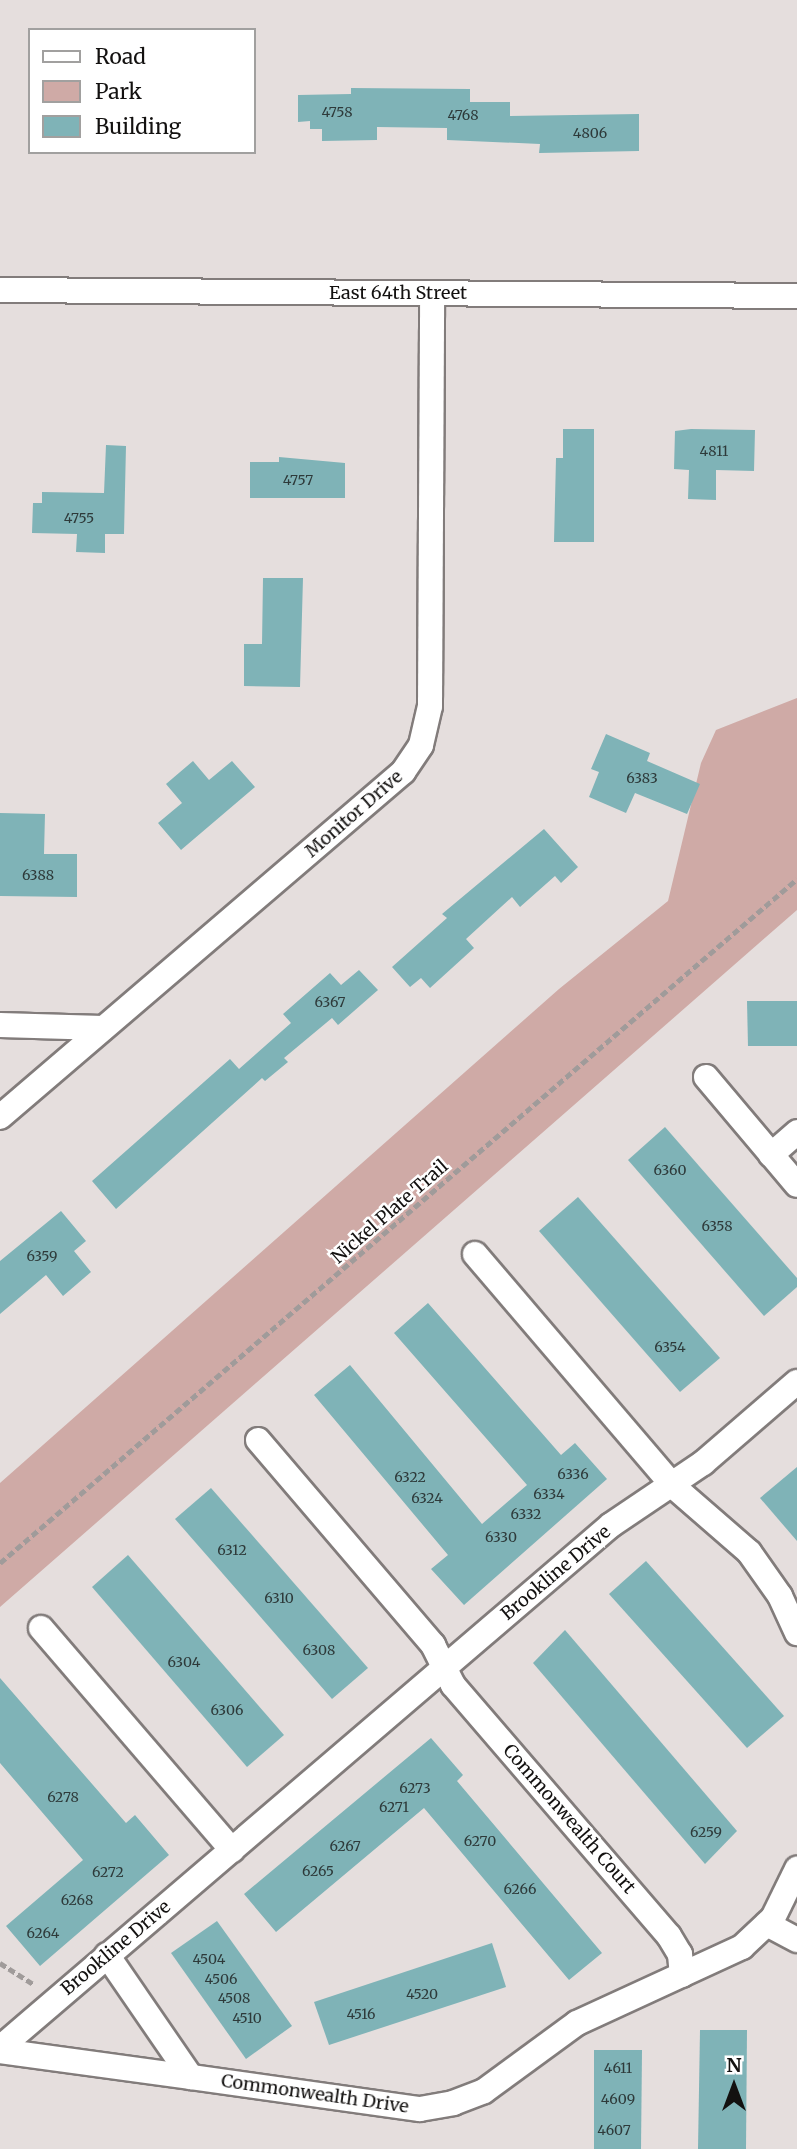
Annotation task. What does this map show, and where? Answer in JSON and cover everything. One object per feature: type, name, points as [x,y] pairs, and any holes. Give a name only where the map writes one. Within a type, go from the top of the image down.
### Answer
[{"type":"street","name":"East 64th Street","points":[[0,290],[797,296]]},
{"type":"street","name":"Monitor Drive","points":[[0,1117],[403,772],[421,745],[430,706],[432,294]]},
{"type":"street","points":[[0,1025],[103,1028]]},
{"type":"street","points":[[706,1077],[797,1185]]},
{"type":"street","points":[[771,1155],[797,1132]]},
{"type":"street","points":[[475,1254],[673,1486],[749,1552],[780,1596],[797,1633]]},
{"type":"street","name":"Brookline Drive","points":[[0,2049],[611,1525],[673,1486],[797,1382]]},
{"type":"street","points":[[258,1440],[433,1645],[444,1668]]},
{"type":"street","points":[[41,1628],[232,1850]]},
{"type":"street","name":"Commonwealth Court","points":[[444,1668],[453,1685],[669,1936],[680,1955],[682,1975]]},
{"type":"street","points":[[797,1869],[767,1924],[797,1941]]},
{"type":"street","name":"Commonwealth Drive","points":[[0,2049],[408,2109],[453,2103],[484,2091],[577,2023],[723,1959],[767,1924]]},
{"type":"street","points":[[107,1955],[191,2077]]},
{"type":"path","name":"Nickel Plate Trail","points":[[0,1563],[797,879]]},
{"type":"path","points":[[0,1963],[57,1998]]},
{"type":"green space","points":[[797,698],[797,910],[0,1607],[0,1483],[559,989],[668,901],[701,763],[716,730]]},
{"type":"building","points":[[351,88],[470,89],[470,102],[510,102],[510,116],[639,114],[639,151],[539,153],[540,144],[447,140],[447,128],[377,127],[377,140],[322,141],[322,129],[310,129],[310,121],[298,122],[298,95],[351,94]]},
{"type":"building","points":[[563,429],[594,429],[594,542],[554,542],[556,458],[563,458]]},
{"type":"building","points":[[755,430],[754,471],[716,470],[716,500],[688,499],[689,470],[674,469],[675,431]]},
{"type":"building","points":[[106,445],[126,446],[124,534],[105,534],[105,553],[76,552],[77,534],[32,533],[33,503],[42,503],[42,492],[104,493]]},
{"type":"building","points":[[279,457],[345,463],[345,498],[250,498],[250,462],[279,462]]},
{"type":"building","points":[[263,578],[303,578],[300,687],[244,686],[244,644],[262,644]]},
{"type":"building","points":[[606,734],[650,753],[647,761],[700,784],[687,814],[635,793],[626,813],[589,797],[599,772],[591,769]]},
{"type":"building","points":[[193,761],[209,780],[232,761],[255,787],[181,850],[158,823],[182,803],[166,784]]},
{"type":"building","points":[[0,813],[45,814],[44,854],[77,854],[77,897],[0,896]]},
{"type":"building","points":[[544,829],[578,867],[561,883],[555,876],[520,907],[512,897],[466,939],[474,948],[430,988],[421,978],[410,987],[392,967],[447,918],[442,914]]},
{"type":"building","points":[[359,970],[378,990],[338,1025],[332,1018],[284,1058],[288,1062],[265,1081],[262,1078],[116,1209],[92,1181],[230,1059],[239,1069],[291,1023],[283,1014],[330,973],[341,985]]},
{"type":"building","points":[[747,1001],[797,1001],[797,1046],[748,1046]]},
{"type":"building","points":[[665,1127],[797,1278],[797,1287],[764,1316],[628,1160]]},
{"type":"building","points":[[578,1197],[720,1358],[680,1392],[539,1231]]},
{"type":"building","points":[[61,1211],[86,1241],[74,1251],[91,1272],[63,1296],[46,1275],[0,1314],[0,1261]]},
{"type":"building","points":[[428,1303],[561,1455],[575,1443],[607,1479],[464,1605],[431,1569],[448,1555],[314,1395],[350,1365],[482,1524],[527,1485],[394,1333]]},
{"type":"building","points":[[797,1467],[797,1541],[760,1498]]},
{"type":"building","points":[[211,1488],[368,1668],[332,1699],[175,1519]]},
{"type":"building","points":[[128,1555],[284,1735],[247,1767],[92,1587]]},
{"type":"building","points":[[646,1561],[784,1716],[747,1748],[609,1594]]},
{"type":"building","points":[[565,1630],[737,1831],[705,1864],[533,1663]]},
{"type":"building","points":[[0,1678],[126,1823],[135,1815],[169,1855],[40,1966],[6,1926],[83,1860],[0,1763]]},
{"type":"building","points":[[431,1738],[463,1775],[457,1781],[602,1953],[569,1980],[424,1808],[276,1932],[244,1894]]},
{"type":"building","points":[[217,1921],[292,2026],[246,2059],[171,1953]]},
{"type":"building","points":[[492,1943],[506,1987],[329,2045],[314,2002]]},
{"type":"building","points":[[700,2030],[747,2030],[746,2149],[698,2149]]},
{"type":"building","points":[[594,2050],[642,2050],[641,2149],[594,2149]]}]
